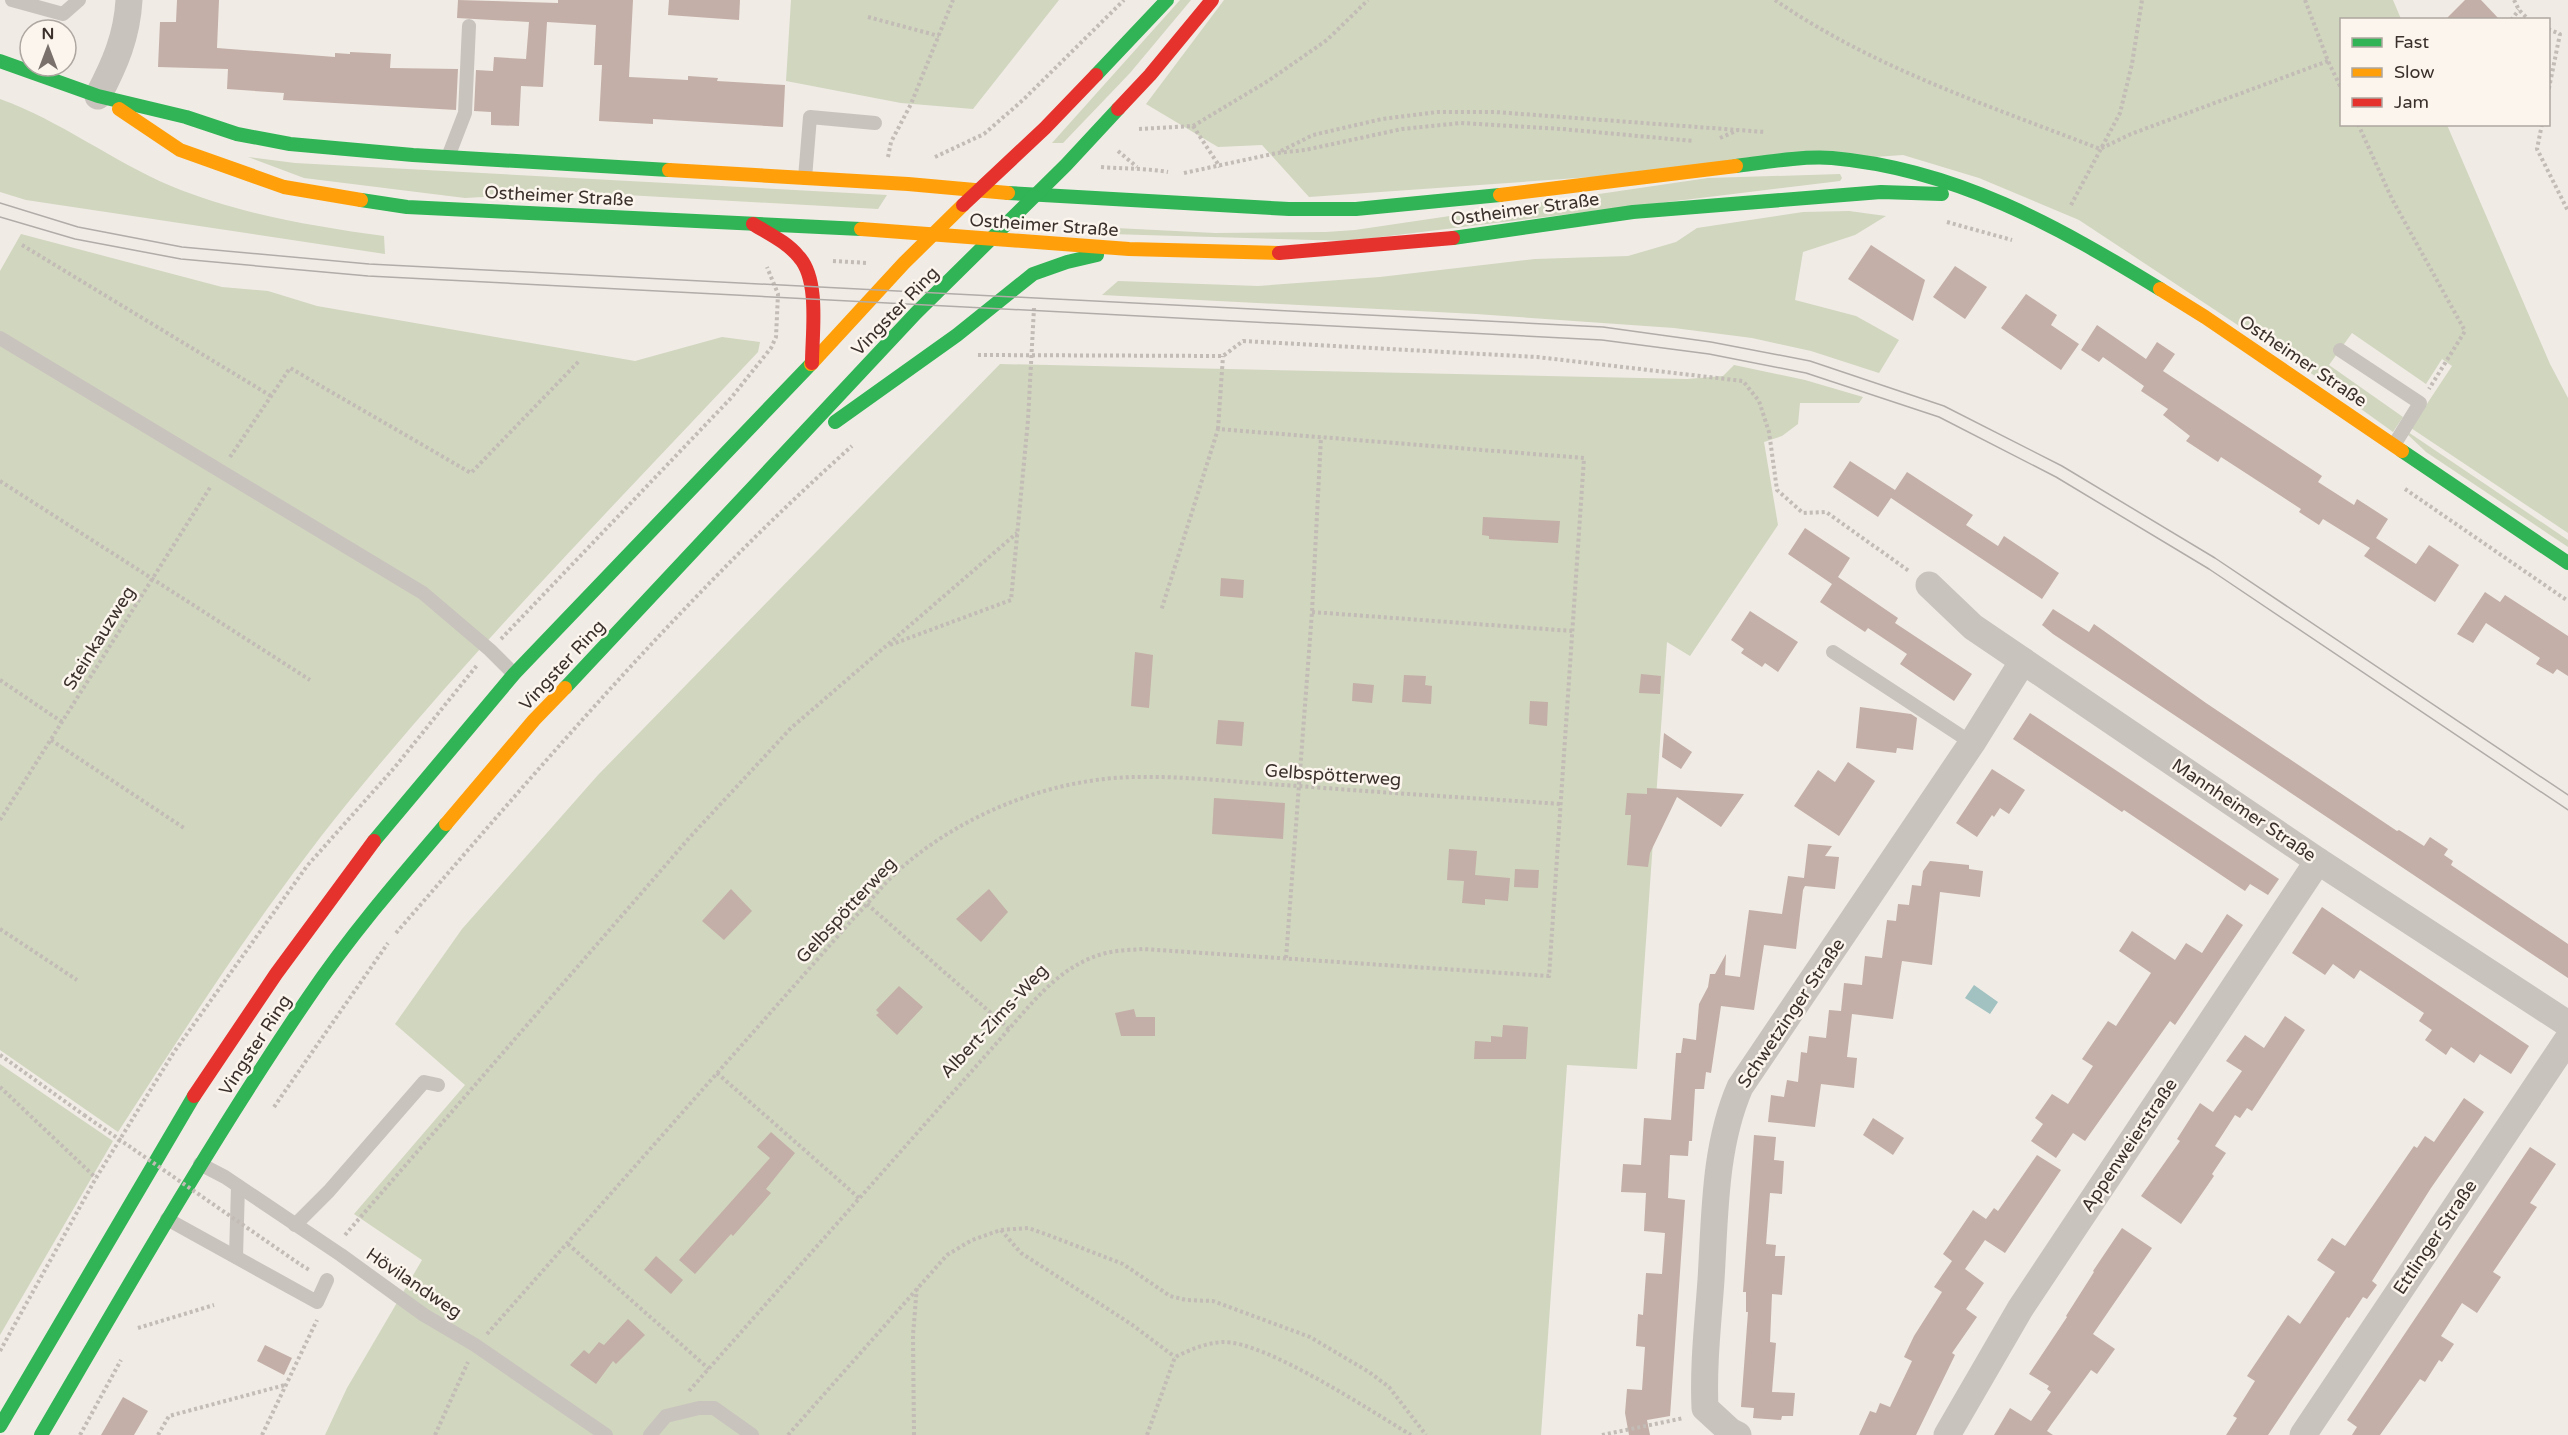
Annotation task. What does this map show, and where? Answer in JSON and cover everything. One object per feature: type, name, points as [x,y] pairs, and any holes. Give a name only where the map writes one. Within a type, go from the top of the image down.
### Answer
[{"type":"main road","name":"Vingster Ring","points":[[0,1426],[190,1101],[276,974],[367,849],[514,674],[812,363],[932,234],[1045,128],[1167,0]]},
{"type":"main road","name":"Vingster Ring","points":[[41,1435],[200,1164],[309,996],[394,885],[534,720],[916,313],[1037,195],[1150,75],[1212,0]]},
{"type":"main road","name":"Ostheimer Straße","points":[[0,61],[98,96],[186,117],[248,136],[290,144],[448,158],[805,178],[976,192],[1279,209],[1356,209],[1448,201],[1776,161],[1839,159],[1889,166],[1936,178],[2008,205],[2101,252],[2205,317],[2568,563]]},
{"type":"main road","name":"Ostheimer Straße","points":[[98,96],[180,150],[284,187],[407,207],[932,234],[1128,249],[1291,253],[1458,237],[1844,185],[1881,192],[1944,194],[2008,205]]},
{"type":"main road","points":[[229,167],[227,159],[233,149],[248,136]]},
{"type":"main road","points":[[1839,159],[1844,185]]},
{"type":"main road","points":[[751,224],[783,242],[805,264],[811,302],[812,363]]},
{"type":"main road","points":[[779,461],[957,335],[1033,274],[1067,262],[1128,249]]},
{"type":"street","points":[[98,96],[109,75],[127,27],[129,0]]},
{"type":"street","name":"Mannheimer Straße","points":[[1929,585],[1973,627],[2318,861],[2568,1024]]},
{"type":"street","name":"Schwetzinger Straße","points":[[1705,1408],[1703,1369],[1716,1206],[1728,1115],[1740,1087],[1972,743],[2023,660]]},
{"type":"street","name":"Appenweierstraße","points":[[1947,1435],[2020,1309],[2318,861]]},
{"type":"street","name":"Ettlinger Straße","points":[[2303,1435],[2568,1039]]},
{"type":"street","points":[[1705,1408],[1730,1431],[1738,1435]]},
{"type":"lane","points":[[12,0],[63,14],[79,0]]},
{"type":"lane","points":[[448,158],[462,127],[465,113],[469,26]]},
{"type":"lane","points":[[805,178],[810,117],[875,123]]},
{"type":"lane","points":[[0,338],[423,593],[490,650],[514,674]]},
{"type":"lane","points":[[2340,350],[2420,403],[2394,445]]},
{"type":"lane","points":[[1833,652],[1972,743]]},
{"type":"lane","points":[[295,1225],[329,1191],[424,1082],[438,1085]]},
{"type":"lane","name":"Hövilandweg","points":[[200,1164],[238,1186],[424,1315],[475,1345],[606,1435]]},
{"type":"lane","points":[[236,1257],[238,1186]]},
{"type":"lane","points":[[167,1220],[317,1302],[327,1280]]},
{"type":"lane","points":[[650,1435],[666,1416],[714,1408],[752,1435]]},
{"type":"path","points":[[887,160],[891,142],[911,104],[953,0]]},
{"type":"path","points":[[925,161],[984,134],[1023,100],[1124,0]]},
{"type":"path","points":[[1136,129],[1193,126],[1268,81],[1327,40],[1368,0]]},
{"type":"path","points":[[1775,0],[1798,16],[1855,46],[1939,86],[2100,149],[2131,134],[2328,61]]},
{"type":"path","points":[[2056,228],[2072,204],[2120,113],[2132,64],[2142,0]]},
{"type":"path","points":[[2306,0],[2328,61],[2340,86]]},
{"type":"path","points":[[2514,0],[2519,10],[2527,18]]},
{"type":"path","points":[[2513,18],[2519,10]]},
{"type":"path","points":[[868,17],[939,36]]},
{"type":"path","points":[[2550,30],[2560,34],[2550,83]]},
{"type":"path","points":[[1277,153],[1313,135],[1382,119],[1437,112],[1495,112],[1738,130],[1711,142]]},
{"type":"path","points":[[1180,174],[1402,129],[1461,123],[1699,141]]},
{"type":"path","points":[[1193,126],[1220,166]]},
{"type":"path","points":[[2359,126],[2392,199],[2465,331],[2420,403]]},
{"type":"path","points":[[2542,126],[2537,149],[2568,211]]},
{"type":"path","points":[[1124,144],[1118,152],[1138,167]]},
{"type":"path","points":[[1129,169],[1138,167],[1169,172]]},
{"type":"path","points":[[22,245],[271,396]]},
{"type":"path","points":[[886,646],[1011,600],[1028,420],[1034,301]]},
{"type":"path","points":[[975,355],[1223,356],[1243,341],[1537,357],[1743,381],[1759,401],[1769,432],[1777,490],[1803,513],[1826,512],[1929,585]]},
{"type":"path","points":[[1161,611],[1218,429],[1223,356]]},
{"type":"path","name":"Steinkauzweg","points":[[0,820],[220,471],[290,368],[471,473],[580,360]]},
{"type":"path","points":[[1218,429],[1584,459],[1561,804]]},
{"type":"path","points":[[1286,958],[1312,612],[1321,438]]},
{"type":"path","points":[[272,1110],[393,936],[601,697],[783,508],[854,445]]},
{"type":"path","points":[[0,481],[310,680]]},
{"type":"path","points":[[333,1250],[690,837],[791,728],[1017,533]]},
{"type":"path","points":[[1312,612],[1572,631]]},
{"type":"path","points":[[0,680],[62,722]]},
{"type":"path","points":[[51,740],[184,828]]},
{"type":"path","name":"Gelbspötterweg","points":[[475,1345],[497,1324],[899,870],[938,839],[975,819],[1044,791],[1102,779],[1136,777],[1561,804]]},
{"type":"path","name":"Albert-Zims-Weg","points":[[666,1416],[1049,984],[1076,965],[1107,953],[1143,948],[1549,976],[1561,804]]},
{"type":"path","points":[[867,904],[1009,1029]]},
{"type":"path","points":[[0,929],[77,980]]},
{"type":"path","points":[[0,1055],[301,1265]]},
{"type":"path","points":[[717,1073],[859,1198]]},
{"type":"path","points":[[0,1087],[96,1178]]},
{"type":"path","points":[[788,1435],[917,1286],[947,1255],[972,1240],[1001,1230],[1028,1228],[1123,1264],[1170,1296],[1186,1300],[1213,1301],[1310,1337],[1369,1372],[1389,1387],[1426,1435]]},
{"type":"path","points":[[1001,1230],[1021,1253],[1131,1324],[1174,1357]]},
{"type":"path","points":[[568,1244],[709,1369]]},
{"type":"path","points":[[914,1435],[913,1335],[917,1286]]},
{"type":"path","points":[[138,1328],[213,1305]]},
{"type":"path","points":[[262,1435],[319,1315]]},
{"type":"path","points":[[1147,1435],[1174,1357],[1202,1346],[1224,1342],[1252,1348],[1317,1379],[1411,1435]]},
{"type":"path","points":[[435,1435],[475,1345]]},
{"type":"path","points":[[158,1435],[169,1416],[286,1385]]},
{"type":"path","points":[[1602,1435],[1684,1418],[1705,1408]]},
{"type":"green space","points":[[791,0],[1059,0],[973,109],[901,103],[786,81]]},
{"type":"green space","points":[[1180,0],[1191,0],[1130,73],[1063,143],[1052,143]]},
{"type":"green space","points":[[1224,0],[2393,0],[2401,18],[2340,18],[2340,126],[2447,126],[2550,364],[2568,398],[2568,533],[2411,428],[2452,366],[2442,359],[2426,384],[2352,333],[2329,365],[2403,417],[2393,432],[2318,378],[2079,220],[1979,178],[1903,155],[1309,197],[1262,145],[1218,147],[1146,104]]},
{"type":"green space","points":[[0,99],[44,118],[171,186],[249,211],[330,228],[384,236],[385,254],[26,200],[0,192]]},
{"type":"green space","points":[[248,157],[295,163],[887,195],[878,209],[573,192],[465,198],[304,178]]},
{"type":"green space","points":[[1840,174],[1842,178],[1840,181],[1348,241],[1076,233],[1076,226],[1215,233],[1355,230],[1708,178]]},
{"type":"green space","points":[[1849,211],[1886,216],[1855,235],[1803,252],[1795,300],[1856,316],[1899,340],[1879,373],[1811,351],[1752,338],[1674,328],[1476,314],[1102,295],[1118,281],[1258,286],[1380,277],[1535,259],[1628,256],[1676,242],[1697,228],[1803,212]]},
{"type":"green space","points":[[21,234],[222,287],[268,291],[317,306],[635,361],[722,337],[760,342],[758,352],[508,618],[364,783],[267,910],[118,1132],[0,1050],[0,271]]},
{"type":"green space","points":[[1000,364],[1687,379],[1723,376],[1734,365],[1805,380],[1863,397],[1859,403],[1800,403],[1798,424],[1782,436],[1764,442],[1778,525],[1690,656],[1667,642],[1637,1069],[1567,1065],[1541,1435],[325,1435],[347,1388],[422,1260],[354,1214],[465,1085],[395,1024],[462,929],[598,775]]},
{"type":"green space","points":[[2405,432],[2568,540],[2568,547],[2426,452]]},
{"type":"green space","points":[[0,1064],[113,1141],[0,1335]]},
{"type":"water","points":[[1974,985],[1998,1002],[1990,1014],[1965,998]]},
{"type":"building","points":[[177,0],[219,0],[217,48],[335,57],[335,53],[350,54],[350,52],[391,54],[390,68],[458,69],[456,110],[283,100],[284,93],[227,89],[228,69],[158,67],[160,22],[176,22]]},
{"type":"building","points":[[458,0],[558,3],[558,0],[633,0],[629,77],[688,80],[688,76],[718,78],[717,81],[785,85],[783,127],[653,119],[653,124],[599,121],[602,65],[594,65],[596,25],[547,22],[543,87],[521,86],[519,126],[491,125],[491,112],[474,111],[476,70],[493,71],[494,57],[526,59],[529,22],[457,18]]},
{"type":"building","points":[[669,0],[740,0],[739,20],[668,15]]},
{"type":"building","points":[[2465,0],[2481,0],[2498,18],[2447,18]]},
{"type":"building","points":[[1871,245],[1925,280],[1913,321],[1848,279]]},
{"type":"building","points":[[1955,266],[1987,287],[1965,319],[1933,297]]},
{"type":"building","points":[[2026,294],[2057,315],[2051,325],[2079,344],[2061,370],[2001,328]]},
{"type":"building","points":[[2097,325],[2146,359],[2157,342],[2175,354],[2163,371],[2322,476],[2318,482],[2354,505],[2357,499],[2388,519],[2376,538],[2416,564],[2429,545],[2459,565],[2435,602],[2364,556],[2370,548],[2323,519],[2319,525],[2299,512],[2301,509],[2221,457],[2218,462],[2186,441],[2190,436],[2163,415],[2168,409],[2141,391],[2144,386],[2103,357],[2099,362],[2081,350]]},
{"type":"building","points":[[1850,461],[1895,490],[1907,472],[1973,515],[1966,525],[1998,546],[2004,536],[2059,573],[2042,599],[1891,498],[1878,517],[1833,487]]},
{"type":"building","points":[[1483,517],[1560,521],[1558,543],[1489,539],[1489,536],[1482,535]]},
{"type":"building","points":[[1805,528],[1850,558],[1838,577],[1898,618],[1895,623],[1972,674],[1954,701],[1900,664],[1907,654],[1868,628],[1865,632],[1820,602],[1832,584],[1788,554]]},
{"type":"building","points":[[1221,578],[1244,580],[1243,598],[1220,596]]},
{"type":"building","points":[[2485,592],[2500,602],[2505,595],[2568,636],[2568,676],[2557,669],[2553,674],[2536,664],[2540,658],[2486,623],[2473,643],[2457,634]]},
{"type":"building","points":[[2053,609],[2089,632],[2094,624],[2206,703],[2397,831],[2399,830],[2424,846],[2430,837],[2448,849],[2444,855],[2453,861],[2451,865],[2568,944],[2568,978],[2053,634],[2042,625]]},
{"type":"building","points":[[1750,611],[1798,642],[1778,672],[1765,663],[1762,667],[1741,653],[1744,649],[1731,640]]},
{"type":"building","points":[[1135,652],[1153,655],[1149,708],[1131,706]]},
{"type":"building","points":[[1641,674],[1661,676],[1660,694],[1639,693]]},
{"type":"building","points":[[1404,675],[1426,676],[1425,685],[1432,686],[1431,704],[1402,702]]},
{"type":"building","points":[[1353,683],[1374,685],[1372,703],[1352,701]]},
{"type":"building","points":[[1530,701],[1548,702],[1547,726],[1529,724]]},
{"type":"building","points":[[1860,707],[1911,714],[1917,718],[1913,750],[1897,748],[1896,753],[1856,748]]},
{"type":"building","points":[[2030,713],[2279,879],[2268,895],[2250,884],[2245,891],[2013,739]]},
{"type":"building","points":[[1218,720],[1244,722],[1242,746],[1216,744]]},
{"type":"building","points":[[1664,733],[1692,752],[1681,769],[1662,757]]},
{"type":"building","points":[[1848,762],[1875,781],[1839,836],[1794,806],[1818,770],[1835,782]]},
{"type":"building","points":[[1992,769],[2025,790],[2009,814],[2000,808],[1994,817],[1992,815],[1977,837],[1956,823]]},
{"type":"building","points":[[1647,788],[1744,794],[1721,827],[1677,797],[1650,853],[1648,867],[1627,865],[1631,815],[1625,815],[1627,793],[1647,794]]},
{"type":"building","points":[[1214,798],[1285,803],[1283,839],[1212,834]]},
{"type":"building","points":[[1808,844],[1832,846],[1825,856],[1839,857],[1835,889],[1805,886],[1796,949],[1764,945],[1754,1010],[1721,1006],[1711,1073],[1706,1072],[1704,1089],[1695,1089],[1692,1141],[1689,1141],[1688,1156],[1670,1155],[1668,1198],[1685,1200],[1670,1416],[1647,1420],[1650,1435],[1629,1435],[1625,1413],[1627,1389],[1642,1390],[1645,1347],[1636,1346],[1638,1314],[1643,1315],[1646,1273],[1662,1274],[1665,1233],[1644,1231],[1646,1193],[1621,1192],[1623,1164],[1641,1165],[1644,1118],[1671,1120],[1676,1053],[1681,1053],[1683,1038],[1696,1040],[1699,1004],[1708,987],[1710,974],[1715,974],[1726,954],[1725,975],[1740,977],[1749,910],[1782,914],[1788,876],[1804,878]]},
{"type":"building","points":[[1449,849],[1477,851],[1475,875],[1510,878],[1508,901],[1485,899],[1485,905],[1462,903],[1464,881],[1447,880]]},
{"type":"building","points":[[1930,861],[1969,865],[1969,869],[1983,871],[1980,897],[1940,892],[1932,965],[1902,961],[1893,1019],[1852,1014],[1847,1057],[1857,1058],[1854,1088],[1821,1084],[1815,1127],[1768,1122],[1771,1095],[1784,1097],[1787,1080],[1798,1082],[1801,1052],[1807,1053],[1809,1036],[1826,1038],[1829,1010],[1841,1011],[1844,983],[1862,985],[1865,956],[1882,958],[1887,920],[1896,921],[1898,904],[1909,905],[1912,885],[1921,886],[1923,871]]},
{"type":"building","points":[[1515,869],[1539,870],[1538,888],[1514,887]]},
{"type":"building","points":[[731,889],[752,911],[724,940],[702,921]]},
{"type":"building","points":[[989,889],[1008,912],[981,942],[956,919]]},
{"type":"building","points":[[2322,907],[2529,1046],[2511,1074],[2480,1054],[2474,1063],[2451,1047],[2446,1055],[2425,1040],[2432,1030],[2419,1021],[2424,1013],[2360,970],[2354,979],[2333,964],[2325,975],[2292,953]]},
{"type":"building","points":[[2227,914],[2243,925],[2175,1025],[2170,1021],[2085,1141],[2073,1133],[2056,1158],[2031,1141],[2043,1124],[2035,1118],[2052,1094],[2068,1104],[2093,1066],[2082,1059],[2108,1021],[2116,1026],[2151,973],[2119,951],[2132,931],[2175,960],[2186,943],[2202,953]]},
{"type":"building","points":[[899,986],[923,1007],[897,1035],[876,1015],[879,1013],[876,1010]]},
{"type":"building","points":[[1134,1009],[1136,1017],[1155,1017],[1155,1036],[1121,1036],[1115,1013]]},
{"type":"building","points":[[2285,1016],[2305,1030],[2252,1111],[2247,1108],[2240,1118],[2235,1115],[2215,1146],[2226,1153],[2212,1174],[2214,1176],[2181,1224],[2141,1196],[2180,1141],[2177,1139],[2200,1103],[2213,1112],[2242,1071],[2226,1061],[2245,1035],[2264,1048]]},
{"type":"building","points":[[1503,1025],[1528,1027],[1526,1059],[1474,1059],[1475,1041],[1491,1042],[1491,1036],[1502,1037]]},
{"type":"building","points":[[2464,1098],[2484,1112],[2431,1188],[2372,1281],[2377,1285],[2367,1299],[2363,1297],[2349,1318],[2347,1317],[2268,1435],[2226,1435],[2237,1418],[2233,1416],[2255,1381],[2247,1376],[2288,1315],[2300,1324],[2335,1272],[2317,1260],[2332,1238],[2345,1246],[2414,1146],[2417,1148],[2425,1136],[2434,1142]]},
{"type":"building","points":[[1873,1118],[1904,1138],[1893,1155],[1863,1135]]},
{"type":"building","points":[[771,1132],[795,1153],[766,1189],[771,1193],[695,1274],[679,1260],[770,1158],[757,1147]]},
{"type":"building","points":[[1754,1135],[1776,1137],[1774,1160],[1784,1161],[1782,1194],[1770,1193],[1766,1244],[1776,1245],[1775,1256],[1785,1256],[1782,1295],[1772,1294],[1770,1342],[1776,1343],[1772,1392],[1795,1393],[1793,1416],[1782,1416],[1781,1420],[1753,1418],[1754,1408],[1741,1407],[1748,1312],[1746,1312],[1746,1292],[1743,1292]]},
{"type":"building","points":[[2530,1147],[2556,1164],[2530,1203],[2537,1207],[2493,1272],[2501,1277],[2477,1313],[2462,1303],[2441,1336],[2454,1344],[2442,1362],[2439,1360],[2425,1382],[2420,1379],[2380,1435],[2352,1435],[2357,1427],[2347,1420]]},
{"type":"building","points":[[2037,1155],[2061,1170],[2005,1253],[1985,1240],[1965,1269],[1984,1283],[1966,1309],[1977,1317],[1952,1353],[1955,1355],[1916,1435],[1859,1435],[1870,1411],[1876,1413],[1880,1403],[1890,1407],[1912,1361],[1904,1357],[1914,1336],[1942,1292],[1934,1287],[1952,1261],[1943,1254],[1973,1210],[1986,1219],[1994,1208],[1998,1211]]},
{"type":"building","points":[[2122,1228],[2152,1248],[2093,1334],[2115,1349],[2097,1374],[2091,1370],[2051,1425],[2047,1431],[2053,1435],[1994,1435],[2010,1408],[2031,1421],[2051,1392],[2047,1389],[2049,1386],[2029,1374]]},
{"type":"building","points":[[656,1256],[683,1280],[671,1294],[644,1270]]},
{"type":"building","points":[[628,1319],[645,1335],[616,1364],[613,1361],[596,1384],[570,1365],[584,1350],[589,1354],[599,1342],[604,1345]]},
{"type":"building","points":[[265,1345],[292,1358],[284,1375],[257,1361]]},
{"type":"building","points":[[123,1397],[148,1411],[134,1435],[101,1435]]},
{"type":"tram line","points":[[0,203],[78,227],[182,247],[369,264],[1603,327],[1711,342],[1810,361],[1944,406],[2062,466],[2215,558],[2568,795]]},
{"type":"tram line","points":[[0,217],[75,239],[181,259],[368,276],[1602,340],[1709,354],[1806,373],[1939,417],[2056,477],[2209,569],[2568,810]]},
{"type":"traffic: fast","points":[[1096,75],[1167,0]]},
{"type":"traffic: fast","points":[[0,61],[98,96],[186,117],[237,134],[290,144],[413,155],[669,170]]},
{"type":"traffic: fast","points":[[565,688],[916,313],[1066,165],[1118,109]]},
{"type":"traffic: fast","points":[[1736,166],[1796,159],[1832,158],[1877,164],[1921,174],[2004,204],[2044,223],[2083,243],[2160,289]]},
{"type":"traffic: fast","points":[[1453,238],[1633,212],[1881,192],[1942,194]]},
{"type":"traffic: fast","points":[[1008,193],[1289,209],[1356,209],[1500,195]]},
{"type":"traffic: fast","points":[[361,200],[407,207],[861,229]]},
{"type":"traffic: fast","points":[[835,422],[957,335],[1033,274],[1067,262],[1097,255]]},
{"type":"traffic: fast","points":[[374,841],[514,674],[811,364]]},
{"type":"traffic: fast","points":[[2402,451],[2568,563]]},
{"type":"traffic: fast","points":[[41,1435],[171,1214],[272,1051],[340,953],[446,824]]},
{"type":"traffic: fast","points":[[0,1426],[194,1096]]},
{"type":"traffic: slow","points":[[119,109],[180,150],[284,187],[361,200]]},
{"type":"traffic: slow","points":[[1500,195],[1736,166]]},
{"type":"traffic: slow","points":[[669,170],[908,184],[1008,193]]},
{"type":"traffic: slow","points":[[811,364],[904,263],[963,205]]},
{"type":"traffic: slow","points":[[861,229],[1129,249],[1279,253]]},
{"type":"traffic: slow","points":[[2160,289],[2402,451]]},
{"type":"traffic: slow","points":[[446,824],[534,720],[565,688]]},
{"type":"traffic: jam","points":[[1118,109],[1150,75],[1212,0]]},
{"type":"traffic: jam","points":[[963,205],[1045,128],[1096,75]]},
{"type":"traffic: jam","points":[[753,224],[789,247],[806,267],[810,279],[813,308],[812,363]]},
{"type":"traffic: jam","points":[[1279,253],[1453,238]]},
{"type":"traffic: jam","points":[[194,1096],[276,974],[374,841]]}]
